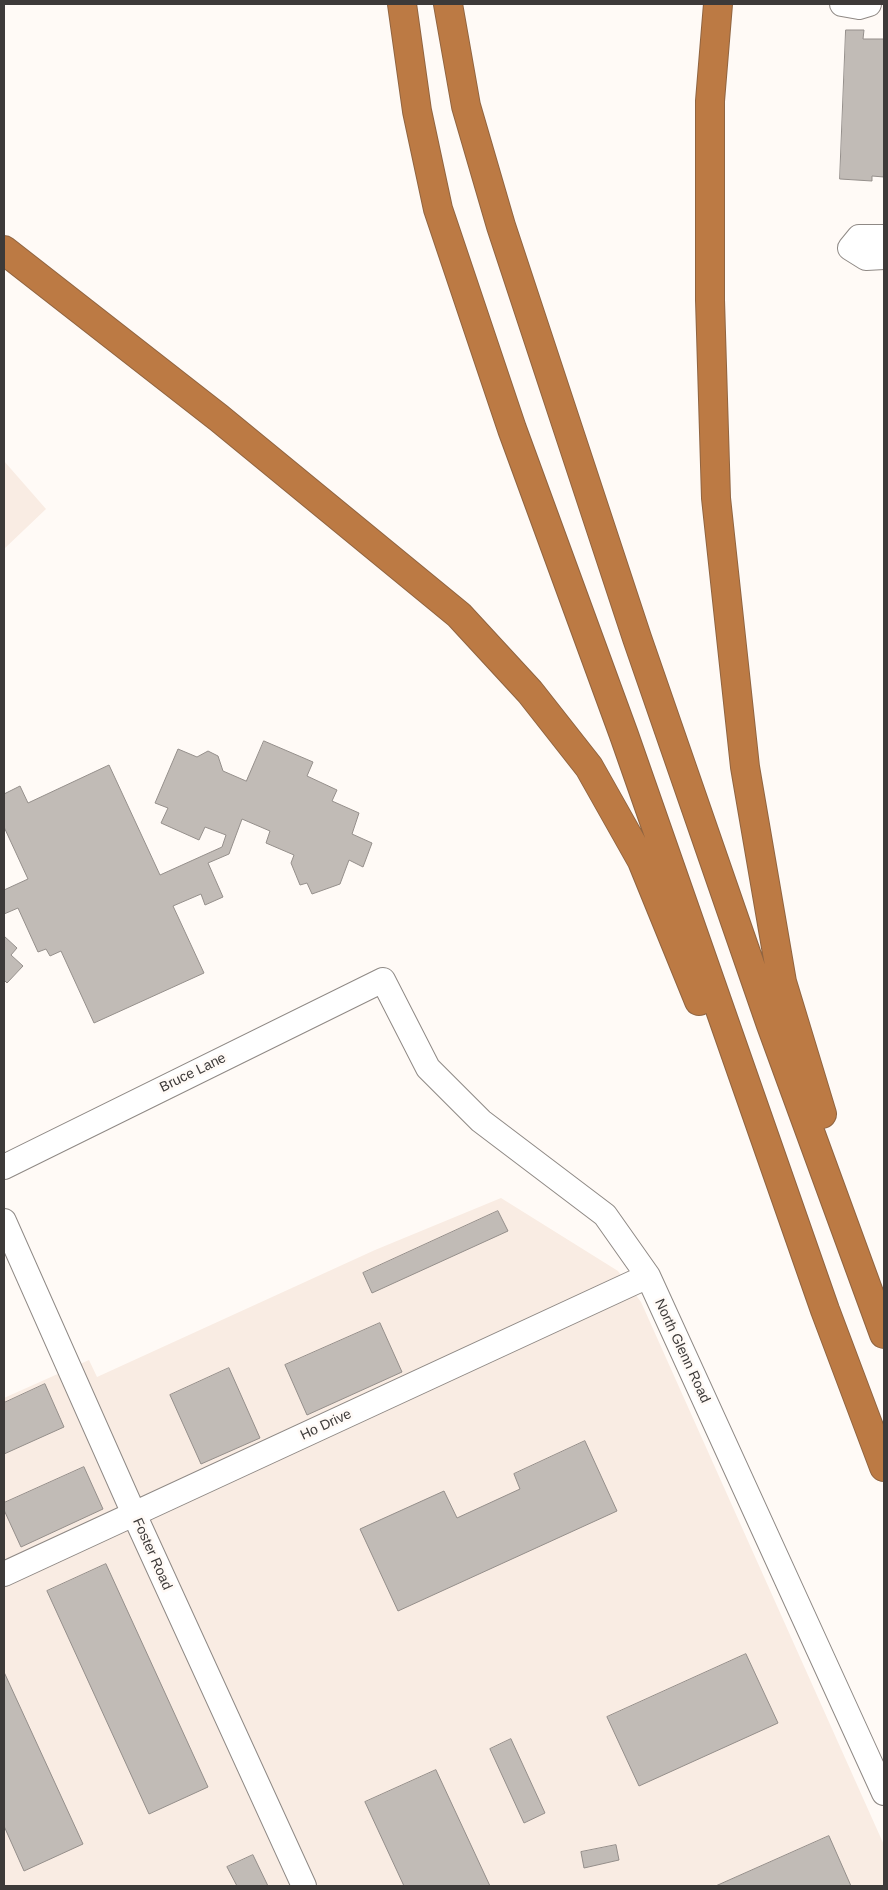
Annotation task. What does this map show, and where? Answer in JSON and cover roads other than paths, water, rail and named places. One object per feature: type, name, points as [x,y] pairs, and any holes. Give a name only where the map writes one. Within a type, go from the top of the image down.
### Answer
[{"type":"highway","points":[[402,4],[417,111],[438,209],[512,429],[624,735],[825,1310],[884,1467]]},
{"type":"highway","points":[[448,4],[466,106],[504,235],[644,657],[771,1025],[884,1334]]},
{"type":"highway","points":[[719,5],[710,101],[710,300],[716,498],[745,767],[782,982],[884,1322]]},
{"type":"highway","points":[[4,250],[219,418],[459,615],[530,692],[589,767],[642,861],[825,1310]]},
{"type":"street","points":[[842,4],[859,7],[869,4]]},
{"type":"street","points":[[884,237],[859,237],[850,248],[866,258],[884,257]]},
{"type":"street","name":"Bruce Lane","points":[[4,1167],[382,980]]},
{"type":"street","name":"North Glenn Road","points":[[382,980],[428,1068],[481,1121],[605,1215],[648,1276],[884,1793]]},
{"type":"street","name":"Foster Road","points":[[4,1221],[134,1514],[304,1886]]},
{"type":"street","name":"Ho Drive","points":[[4,1574],[648,1276]]}]
